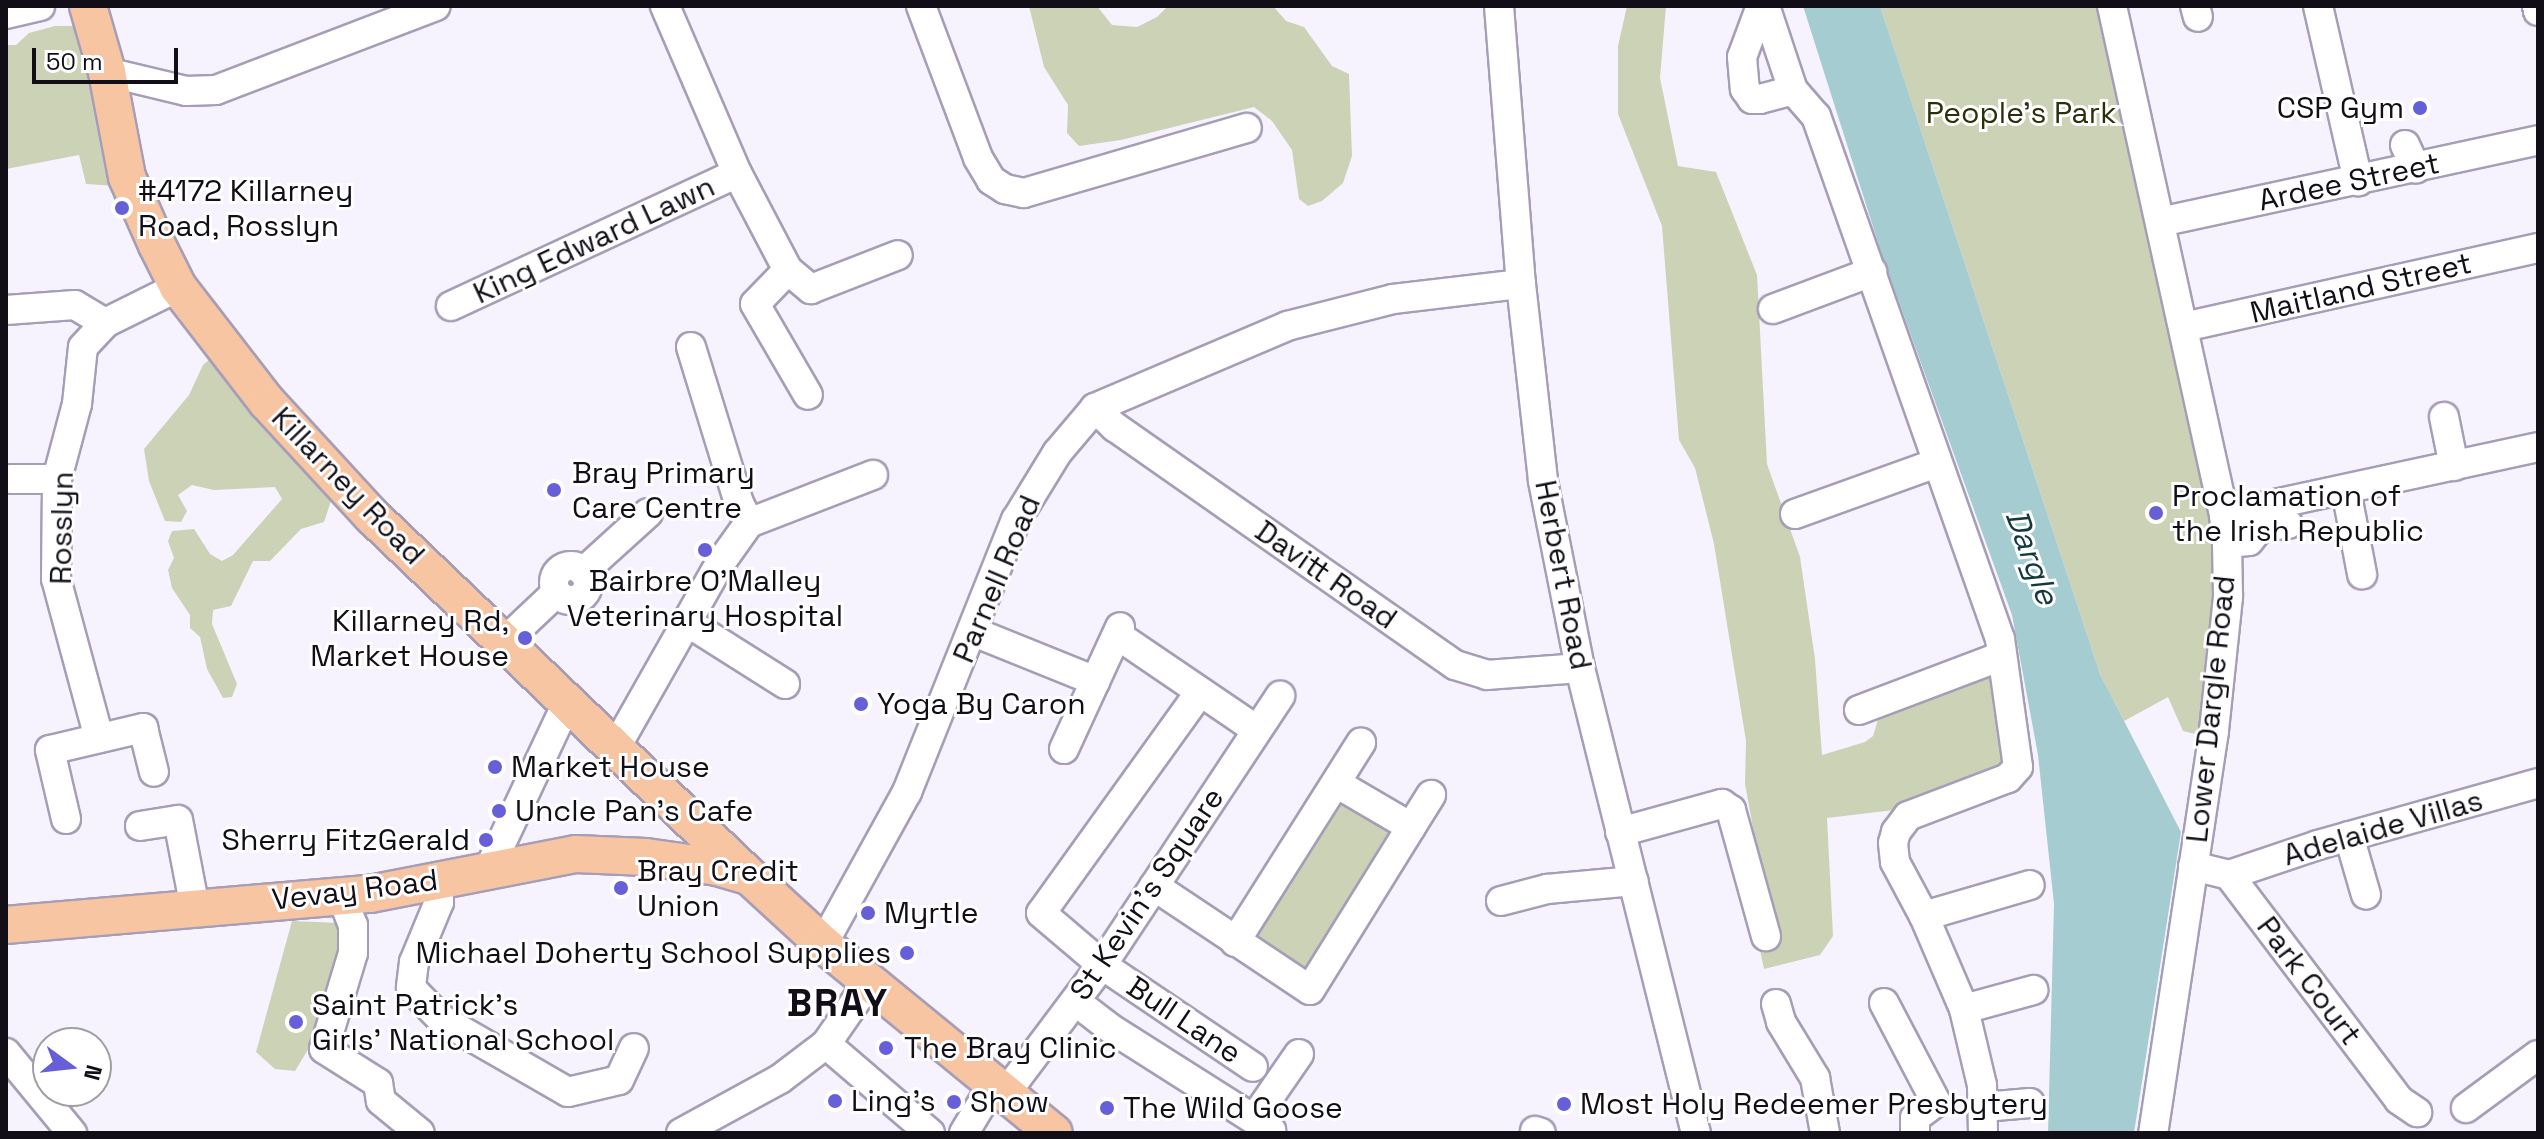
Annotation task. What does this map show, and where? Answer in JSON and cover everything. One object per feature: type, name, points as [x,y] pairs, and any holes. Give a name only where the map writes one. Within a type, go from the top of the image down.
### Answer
[{"type":"main road","name":"Killarney Road","points":[[88,6],[107,72],[127,177],[178,287],[267,402],[372,516],[749,876],[875,988],[1054,1133]]},
{"type":"main road","points":[[623,855],[660,837],[667,821],[669,797]]},
{"type":"main road","name":"Vevay Road","points":[[6,925],[342,897],[576,854],[623,855],[717,867],[749,876]]},
{"type":"street","points":[[6,14],[40,6]]},
{"type":"street","points":[[107,72],[186,91],[216,90],[436,6]]},
{"type":"street","name":"King Edward Lawn","points":[[665,6],[737,173],[788,270]]},
{"type":"street","points":[[921,6],[978,158],[991,180],[1005,189],[1024,193],[1247,128]]},
{"type":"street","name":"Herbert Road","points":[[1499,6],[1521,284],[1543,481],[1580,668],[1696,1133]]},
{"type":"street","points":[[1763,6],[1742,57],[1745,89],[1752,99],[1793,90]]},
{"type":"street","points":[[1763,6],[1793,90],[1816,116],[1996,623],[2018,767],[2008,778],[1908,816],[1896,832],[1895,862],[1924,916],[1964,1009],[1978,1063],[1983,1120],[2030,1103]]},
{"type":"street","name":"Lower Dargle Road","points":[[2112,6],[2184,327],[2224,515],[2227,543],[2228,597],[2214,731],[2153,1133]]},
{"type":"street","points":[[2318,6],[2358,181]]},
{"type":"street","name":"Ardee Street","points":[[2160,222],[2358,181],[2410,157],[2538,140]]},
{"type":"street","name":"King Edward Lawn","points":[[451,306],[737,173]]},
{"type":"street","name":"Maitland Street","points":[[2184,327],[2538,248]]},
{"type":"street","points":[[808,395],[755,304],[788,270],[811,289],[898,255]]},
{"type":"street","points":[[1773,309],[1872,272]]},
{"type":"street","name":"Parnell Road","points":[[823,944],[907,792],[974,632],[1016,520],[1057,453],[1095,408],[1287,326],[1393,299],[1521,284]]},
{"type":"street","name":"Rosslyn","points":[[99,738],[56,579],[57,479],[77,404],[83,347],[105,323],[178,287]]},
{"type":"street","points":[[6,310],[75,305],[105,323]]},
{"type":"street","points":[[691,347],[739,503],[749,523]]},
{"type":"street","name":"Davitt Road","points":[[1095,408],[1123,432],[1455,665],[1487,675],[1580,668]]},
{"type":"street","points":[[2444,417],[2454,466]]},
{"type":"street","points":[[2224,515],[2538,447]]},
{"type":"street","points":[[1795,514],[1937,463]]},
{"type":"street","points":[[616,747],[719,565],[749,523],[873,475]]},
{"type":"street","points":[[11,479],[57,479]]},
{"type":"street","points":[[2346,490],[2362,574]]},
{"type":"street","points":[[505,641],[557,592],[563,598],[574,600],[580,576],[639,522]]},
{"type":"street","points":[[2227,543],[2249,541],[2261,526],[2288,524]]},
{"type":"street","points":[[687,622],[785,684]]},
{"type":"street","points":[[974,632],[1095,681]]},
{"type":"street","points":[[1064,749],[1095,681],[1123,634],[1257,730]]},
{"type":"street","points":[[1859,710],[2002,656]]},
{"type":"street","name":"Bull Lane","points":[[1200,692],[1041,913],[1102,965],[1253,1067]]},
{"type":"street","name":"St Kevin's Square","points":[[964,1133],[1102,965],[1280,696]]},
{"type":"street","points":[[489,869],[568,701]]},
{"type":"street","points":[[66,819],[50,750],[143,728],[154,772]]},
{"type":"street","points":[[1235,942],[1361,743]]},
{"type":"street","points":[[1336,783],[1411,827]]},
{"type":"street","name":"Adelaide Villas","points":[[2229,875],[2349,836],[2538,783]]},
{"type":"street","points":[[1154,886],[1310,990],[1431,795]]},
{"type":"street","points":[[1620,832],[1709,805],[1722,804],[1731,810],[1766,936]]},
{"type":"street","points":[[140,826],[178,820],[195,908]]},
{"type":"street","points":[[2349,836],[2366,895]]},
{"type":"street","points":[[2193,866],[2229,875]]},
{"type":"street","name":"Park Court","points":[[2229,875],[2399,1100],[2417,1112]]},
{"type":"street","points":[[438,881],[439,902],[414,962],[411,988],[441,1019],[568,1092],[619,1080],[634,1048]]},
{"type":"street","points":[[1501,901],[1547,889],[1634,881]]},
{"type":"street","points":[[1924,916],[2030,885]]},
{"type":"street","points":[[342,897],[353,925],[353,953],[324,1049],[378,1083],[381,1101],[420,1133]]},
{"type":"street","points":[[681,1133],[724,1097],[780,1079],[833,1035],[863,1015],[875,988]]},
{"type":"street","points":[[1964,1009],[2033,990]]},
{"type":"street","points":[[1075,1001],[1110,1028],[1263,1124],[1299,1054]]},
{"type":"street","points":[[1884,1003],[1936,1102],[1915,1118],[1915,1133]]},
{"type":"street","points":[[1776,1004],[1781,1022],[1815,1078],[1825,1133]]},
{"type":"street","points":[[833,1035],[930,1133]]},
{"type":"street","points":[[6,1053],[72,1133]]},
{"type":"street","points":[[2466,1108],[2538,1055]]},
{"type":"green space","points":[[1029,6],[1097,6],[1112,25],[1137,27],[1157,17],[1168,6],[1273,6],[1286,21],[1304,27],[1332,66],[1349,74],[1352,156],[1343,183],[1322,201],[1308,206],[1299,199],[1292,150],[1272,121],[1254,107],[1121,140],[1079,146],[1067,133],[1068,105],[1044,67]]},
{"type":"green space","points":[[1627,6],[1666,6],[1660,78],[1678,166],[1716,172],[1757,275],[1767,464],[1800,557],[1815,659],[1822,755],[1865,742],[1873,736],[1880,713],[1985,673],[1993,674],[2007,764],[1894,810],[1827,818],[1833,936],[1820,955],[1764,969],[1758,941],[1773,938],[1745,784],[1746,741],[1714,544],[1695,468],[1679,440],[1662,226],[1618,114],[1618,46]]},
{"type":"green space","name":"People's Park","points":[[1880,6],[2102,6],[2215,525],[2215,604],[2199,735],[2183,731],[2168,697],[2124,721],[2100,674]]},
{"type":"green space","points":[[55,26],[79,26],[116,186],[86,184],[79,155],[6,169],[6,45],[16,45],[29,33]]},
{"type":"green space","points":[[211,358],[267,414],[331,501],[324,522],[301,529],[270,561],[253,561],[231,606],[213,610],[212,624],[237,684],[232,697],[223,698],[207,669],[200,637],[190,628],[190,615],[172,588],[168,570],[174,558],[168,541],[172,531],[194,529],[210,554],[222,561],[233,555],[282,499],[275,487],[214,490],[192,485],[178,495],[187,511],[181,522],[165,521],[149,481],[144,449],[189,395],[203,365]]},
{"type":"green space","points":[[1341,797],[1395,833],[1301,973],[1247,936]]},
{"type":"green space","points":[[292,921],[340,923],[340,961],[324,1023],[295,1071],[275,1069],[256,1052]]},
{"type":"water","name":"Dargle","points":[[1803,6],[1880,6],[2100,674],[2181,832],[2134,1133],[2048,1133],[2054,904],[2038,755],[2012,615],[1882,255]]},
{"type":"place","name":"CSP Gym","points":[[2420,108]]},
{"type":"place","name":"#4172 Killarney Road, Rosslyn","points":[[122,208]]},
{"type":"place","name":"Bray Primary Care Centre","points":[[554,490]]},
{"type":"place","name":"Proclamation of the Irish Republic","points":[[2156,513]]},
{"type":"place","name":"Bairbre O'Malley Veterinary Hospital","points":[[705,550]]},
{"type":"place","name":"Killarney Rd, Market House","points":[[525,638]]},
{"type":"place","name":"Yoga By Caron","points":[[861,704]]},
{"type":"place","name":"Market House","points":[[495,767]]},
{"type":"place","name":"Uncle Pan's Cafe","points":[[499,811]]},
{"type":"place","name":"Sherry FitzGerald","points":[[486,840]]},
{"type":"place","name":"Bray Credit Union","points":[[621,888]]},
{"type":"place","name":"Myrtle","points":[[868,913]]},
{"type":"place","name":"Michael Doherty School Supplies","points":[[907,953]]},
{"type":"place","name":"Saint Patrick's Girls' National School","points":[[296,1022]]},
{"type":"place","name":"The Bray Clinic","points":[[886,1048]]},
{"type":"place","name":"Ling's","points":[[835,1101]]},
{"type":"place","name":"Show","points":[[954,1102]]},
{"type":"place","name":"Most Holy Redeemer Presbytery","points":[[1564,1104]]},
{"type":"place","name":"The Wild Goose","points":[[1107,1108]]},
{"type":"district","name":"BRAY","points":[[838,1004]]}]
